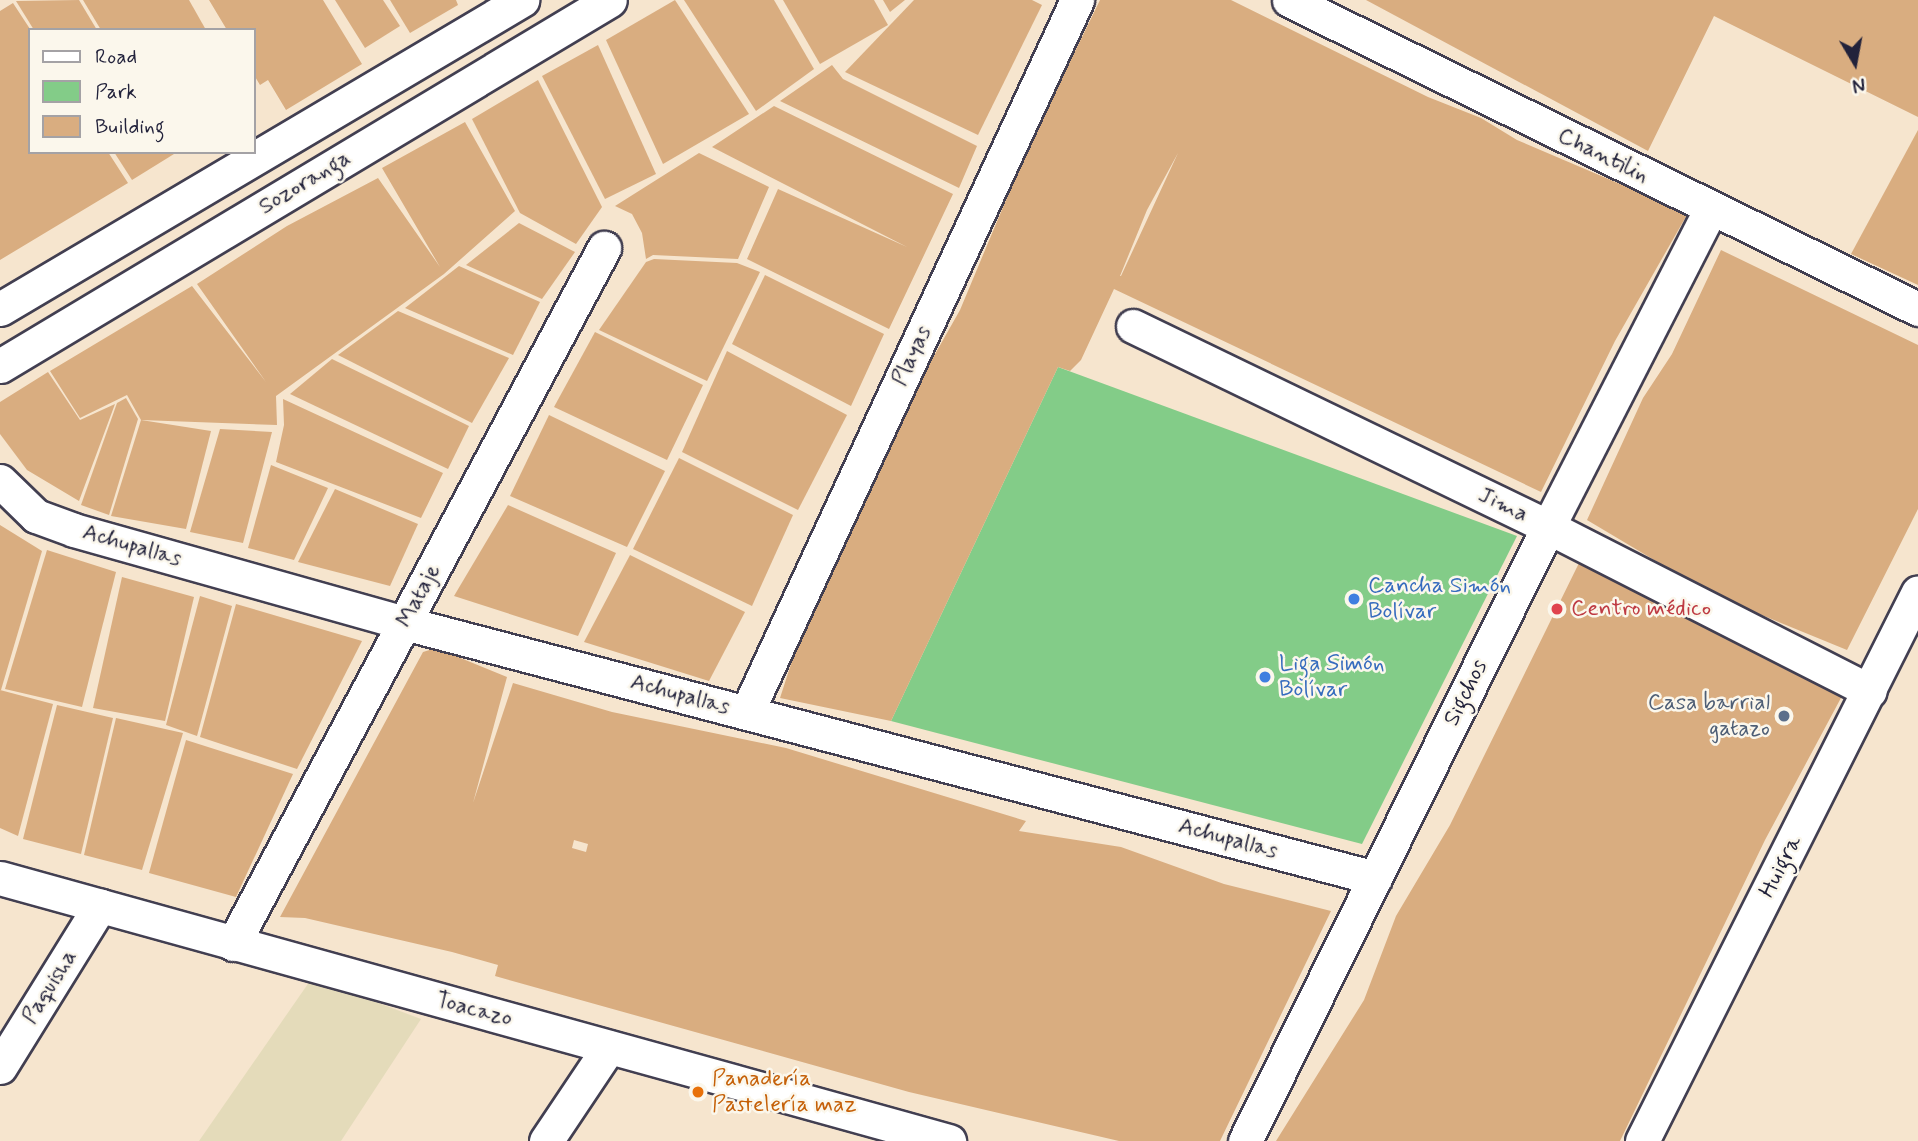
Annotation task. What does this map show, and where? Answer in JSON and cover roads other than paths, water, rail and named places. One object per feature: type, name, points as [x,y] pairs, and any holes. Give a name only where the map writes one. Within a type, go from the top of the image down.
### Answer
[{"type":"street","name":"Sozoranga","points":[[0,309],[522,0]]},
{"type":"street","name":"Sozoranga","points":[[0,366],[610,0]]},
{"type":"street","name":"Playas","points":[[747,712],[1077,0]]},
{"type":"street","name":"Chantilin","points":[[1289,0],[1918,309]]},
{"type":"street","name":"Sigchos","points":[[1245,1141],[1548,527],[1711,209]]},
{"type":"street","name":"Mataje","points":[[233,944],[604,248]]},
{"type":"street","name":"Jima","points":[[1133,326],[1548,527],[1870,691]]},
{"type":"street","name":"Achupallas","points":[[0,481],[36,516],[74,530],[404,623],[1375,878]]},
{"type":"street","name":"Huigra","points":[[1642,1141],[1918,592]]},
{"type":"street","name":"Toacazo","points":[[0,878],[949,1141]]},
{"type":"street","name":"Paquisha","points":[[0,1067],[100,906]]},
{"type":"street","points":[[546,1141],[609,1047]]},
{"type":"place","name":"Cancha Simón Bolívar","points":[[1354,599]]},
{"type":"place","name":"Centro médico","points":[[1557,609]]},
{"type":"place","name":"Liga Simón Bolívar","points":[[1265,677]]},
{"type":"place","name":"Casa barrial gatazo","points":[[1784,716]]},
{"type":"place","name":"Panadería Pastelería maz","points":[[698,1092]]}]
